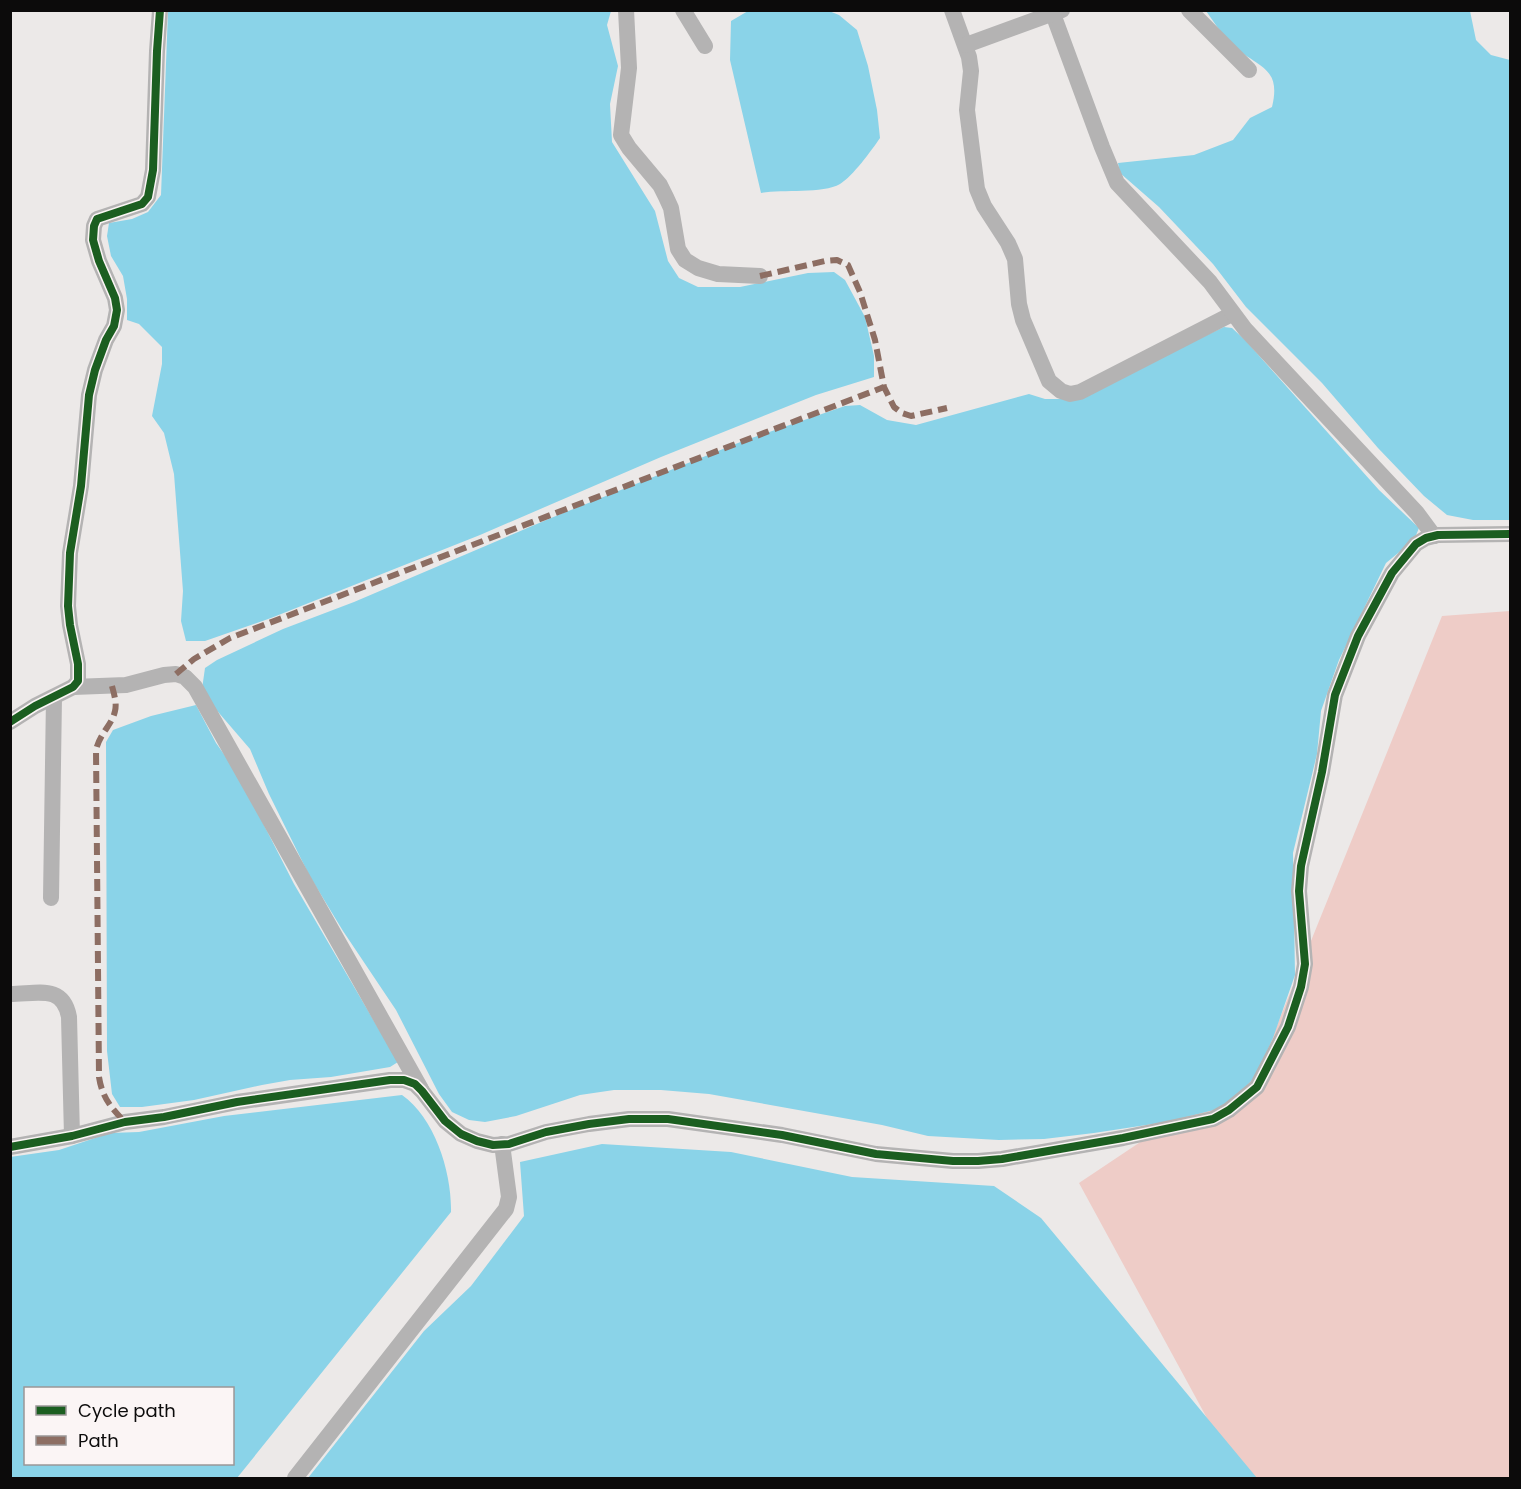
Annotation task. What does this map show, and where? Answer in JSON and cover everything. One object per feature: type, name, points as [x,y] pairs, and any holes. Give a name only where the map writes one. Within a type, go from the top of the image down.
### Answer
[{"type":"street","points":[[10,722],[35,706],[73,687],[78,681],[79,673],[68,606],[70,553],[81,486],[89,395],[95,370],[114,326],[117,310],[115,298],[93,240],[94,226],[97,219],[142,204],[148,196],[153,170],[160,10]]},
{"type":"street","points":[[626,10],[628,68],[621,135],[660,185],[670,208],[678,249],[685,260],[698,268],[718,274],[760,276]]},
{"type":"street","points":[[683,10],[705,46]]},
{"type":"street","points":[[952,10],[966,45],[971,71],[967,110],[977,189],[984,206],[1008,243],[1015,259],[1018,297],[1023,320],[1049,381],[1061,391],[1070,394],[1080,392],[1232,314]]},
{"type":"street","points":[[1190,10],[1249,70]]},
{"type":"street","points":[[966,45],[1058,12],[1102,147],[1117,183],[1210,282],[1232,314],[1417,513],[1434,536]]},
{"type":"street","points":[[10,1147],[72,1136],[125,1122],[237,1102],[404,1080],[415,1084],[445,1120],[461,1134],[493,1145],[589,1124],[629,1119],[668,1119],[782,1135],[876,1154],[934,1160],[978,1161],[1002,1159],[1213,1119],[1229,1110],[1257,1087],[1288,1027],[1301,987],[1305,964],[1300,902],[1301,866],[1322,772],[1335,695],[1358,636],[1392,573],[1416,544],[1434,536],[1510,534]]},
{"type":"street","points":[[73,687],[126,685],[176,674],[185,677],[195,687],[422,1091]]},
{"type":"street","points":[[51,898],[54,697]]},
{"type":"street","points":[[10,994],[54,994],[67,1004],[72,1136]]},
{"type":"street","points":[[295,1479],[506,1209],[509,1197],[502,1144]]},
{"type":"shaded area","points":[[1510,611],[1510,1478],[1247,1478],[1208,1420],[1079,1183],[1263,1060],[1442,616]]},
{"type":"water","points":[[168,11],[611,11],[607,25],[618,66],[610,104],[612,142],[655,211],[668,261],[679,278],[698,287],[740,287],[808,273],[834,272],[845,280],[865,317],[874,356],[874,377],[816,395],[661,457],[480,535],[271,618],[205,641],[186,641],[181,621],[183,591],[174,474],[164,433],[152,416],[162,364],[162,347],[139,324],[127,320],[127,299],[123,276],[111,256],[107,236],[109,223],[132,219],[148,212],[161,195]]},
{"type":"water","points":[[748,11],[829,11],[839,15],[857,30],[868,66],[880,138],[856,169],[840,184],[823,189],[761,193],[730,60],[731,21]]},
{"type":"water","points":[[1206,11],[1470,11],[1476,40],[1491,55],[1510,60],[1510,520],[1473,520],[1447,515],[1424,496],[1378,448],[1322,383],[1246,307],[1213,264],[1159,207],[1120,173],[1118,163],[1194,155],[1233,140],[1250,118],[1272,107],[1274,83],[1270,75],[1229,41]]},
{"type":"water","points":[[1224,327],[1232,328],[1246,341],[1379,490],[1419,528],[1414,540],[1386,563],[1339,660],[1321,711],[1317,754],[1293,853],[1295,975],[1273,1038],[1255,1077],[1240,1093],[1222,1108],[1166,1122],[1044,1139],[999,1140],[928,1136],[882,1125],[709,1094],[661,1090],[614,1090],[580,1095],[516,1116],[485,1122],[469,1120],[452,1112],[439,1094],[396,1010],[309,875],[269,794],[250,749],[213,706],[202,689],[205,668],[283,629],[354,602],[551,518],[743,441],[845,406],[860,405],[887,420],[916,425],[1029,394],[1045,399],[1072,399]]},
{"type":"water","points":[[196,705],[216,743],[238,774],[294,884],[398,1062],[390,1067],[331,1077],[290,1080],[194,1100],[142,1107],[120,1107],[112,1094],[107,1051],[106,742],[113,730],[151,716]]},
{"type":"water","points":[[402,1095],[424,1118],[439,1148],[448,1180],[451,1212],[237,1478],[11,1478],[10,1157],[59,1150],[110,1133],[139,1132],[224,1116]]},
{"type":"water","points":[[602,1144],[731,1152],[852,1177],[994,1186],[1041,1218],[1257,1478],[308,1478],[424,1331],[471,1286],[524,1216],[520,1162]]},
{"type":"marked path","points":[[760,276],[825,261],[837,260],[848,265],[860,292],[875,340],[884,387],[894,407],[911,416],[947,408]]},
{"type":"marked path","points":[[176,674],[194,659],[230,638],[884,387]]},
{"type":"marked path","points":[[112,686],[115,711],[96,750],[99,1077],[108,1102],[125,1122]]},
{"type":"cycle path","points":[[10,722],[35,706],[73,687],[78,681],[78,664],[68,606],[70,553],[81,486],[89,395],[95,370],[114,326],[117,310],[115,298],[99,261],[93,240],[94,226],[97,219],[142,204],[148,197],[153,170],[160,10]]},
{"type":"cycle path","points":[[10,1147],[72,1136],[125,1122],[164,1117],[237,1102],[390,1080],[404,1080],[415,1084],[445,1121],[461,1134],[493,1145],[509,1144],[546,1132],[589,1124],[629,1119],[668,1119],[782,1135],[876,1154],[978,1161],[1123,1138],[1213,1119],[1229,1110],[1257,1087],[1288,1027],[1301,987],[1305,964],[1299,891],[1301,866],[1322,772],[1335,695],[1358,636],[1392,573],[1416,544],[1438,535],[1510,534]]}]
